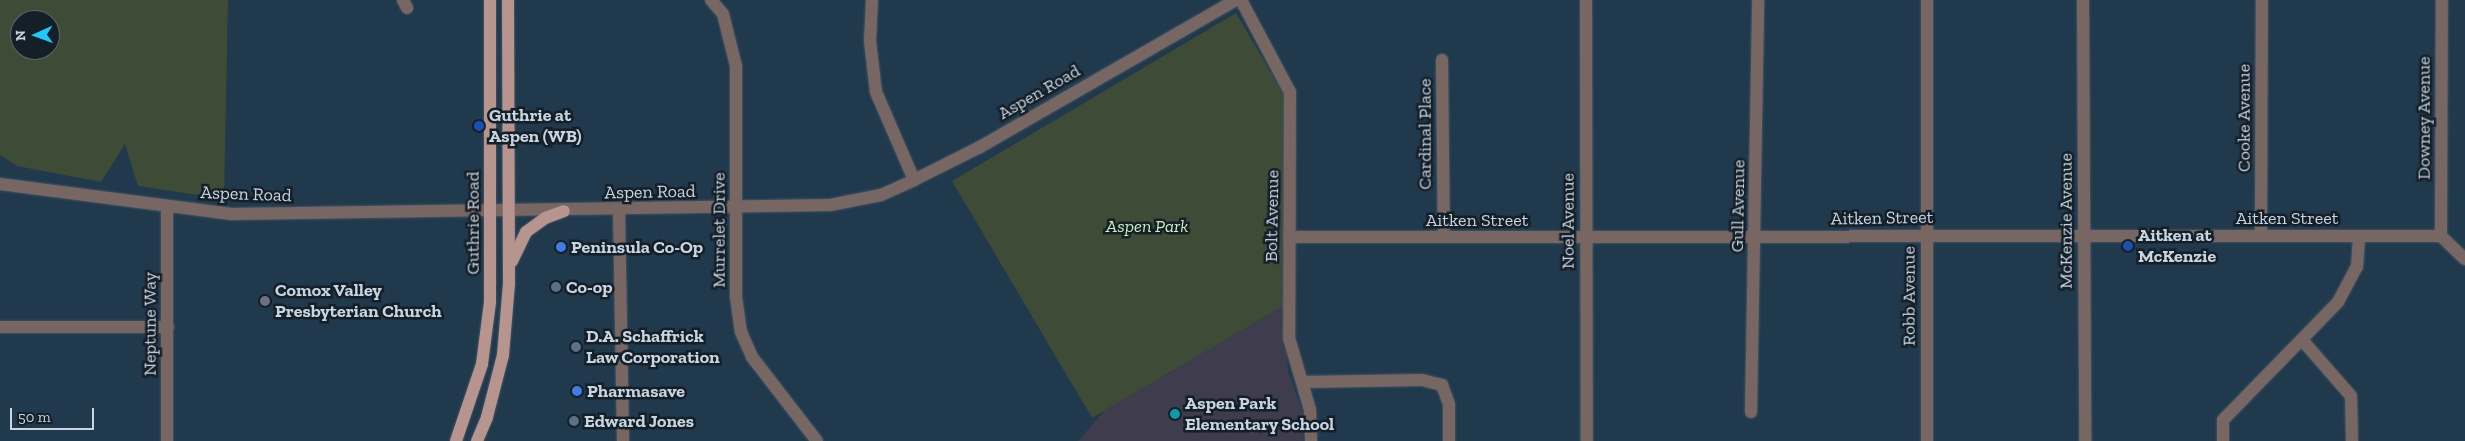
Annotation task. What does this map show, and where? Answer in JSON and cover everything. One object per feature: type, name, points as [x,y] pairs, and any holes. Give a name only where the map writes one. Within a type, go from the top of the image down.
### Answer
[{"type":"main road","name":"Guthrie Road","points":[[456,441],[482,364],[490,302],[490,0]]},
{"type":"main road","name":"Guthrie Road","points":[[477,441],[487,417],[503,355],[509,268],[510,211],[508,0]]},
{"type":"main road","points":[[509,268],[526,232],[545,218],[564,211]]},
{"type":"street","name":"Murrelet Drive","points":[[711,0],[723,14],[736,66],[736,297],[741,332],[752,357],[816,441]]},
{"type":"street","points":[[872,0],[870,41],[876,92],[914,180]]},
{"type":"street","name":"Aspen Road","points":[[0,184],[167,208],[231,214],[737,209],[830,205],[881,195],[914,180],[980,146],[1236,0]]},
{"type":"street","name":"Bolt Avenue","points":[[1241,0],[1290,92],[1289,338],[1304,382],[1310,410],[1311,441]]},
{"type":"street","name":"Noel Avenue","points":[[1586,0],[1587,441]]},
{"type":"street","name":"Gull Avenue","points":[[1751,412],[1758,0]]},
{"type":"street","name":"Robb Avenue","points":[[1927,0],[1927,441]]},
{"type":"street","name":"McKenzie Avenue","points":[[2083,0],[2085,441]]},
{"type":"street","name":"Cooke Avenue","points":[[2261,235],[2262,0]]},
{"type":"street","name":"Downey Avenue","points":[[2441,236],[2442,0]]},
{"type":"street","name":"Cardinal Place","points":[[1442,60],[1444,238]]},
{"type":"street","name":"Neptune Way","points":[[166,441],[168,327],[167,208]]},
{"type":"street","points":[[619,210],[622,441]]},
{"type":"street","points":[[2223,441],[2223,420],[2303,341],[2338,302],[2356,267],[2359,236]]},
{"type":"street","points":[[2441,236],[2465,259]]},
{"type":"street","name":"Aitken Street","points":[[1289,237],[2441,236]]},
{"type":"street","points":[[0,327],[168,327]]},
{"type":"street","points":[[2303,341],[2352,396],[2352,441]]},
{"type":"street","points":[[1304,382],[1422,380],[1442,385],[1450,404],[1449,441]]},
{"type":"shaded area","points":[[1285,305],[1288,372],[1303,412],[1303,441],[1078,441],[1104,411]]},
{"type":"green space","points":[[0,0],[228,0],[224,199],[138,186],[125,144],[101,182],[17,166],[0,155]]},
{"type":"green space","name":"Aspen Park","points":[[1236,13],[1286,98],[1285,305],[1092,418],[952,181]]},
{"type":"place","name":"Guthrie at Aspen (WB)","points":[[479,126]]},
{"type":"place","name":"Aitken at McKenzie","points":[[2128,246]]},
{"type":"place","name":"Peninsula Co-Op","points":[[561,247]]},
{"type":"place","name":"Co-op","points":[[556,287]]},
{"type":"place","name":"Comox Valley Presbyterian Church","points":[[265,301]]},
{"type":"place","name":"D.A. Schaffrick Law Corporation","points":[[576,347]]},
{"type":"place","name":"Pharmasave","points":[[577,391]]},
{"type":"place","name":"Aspen Park Elementary School","points":[[1175,414]]},
{"type":"place","name":"Edward Jones","points":[[574,421]]}]
